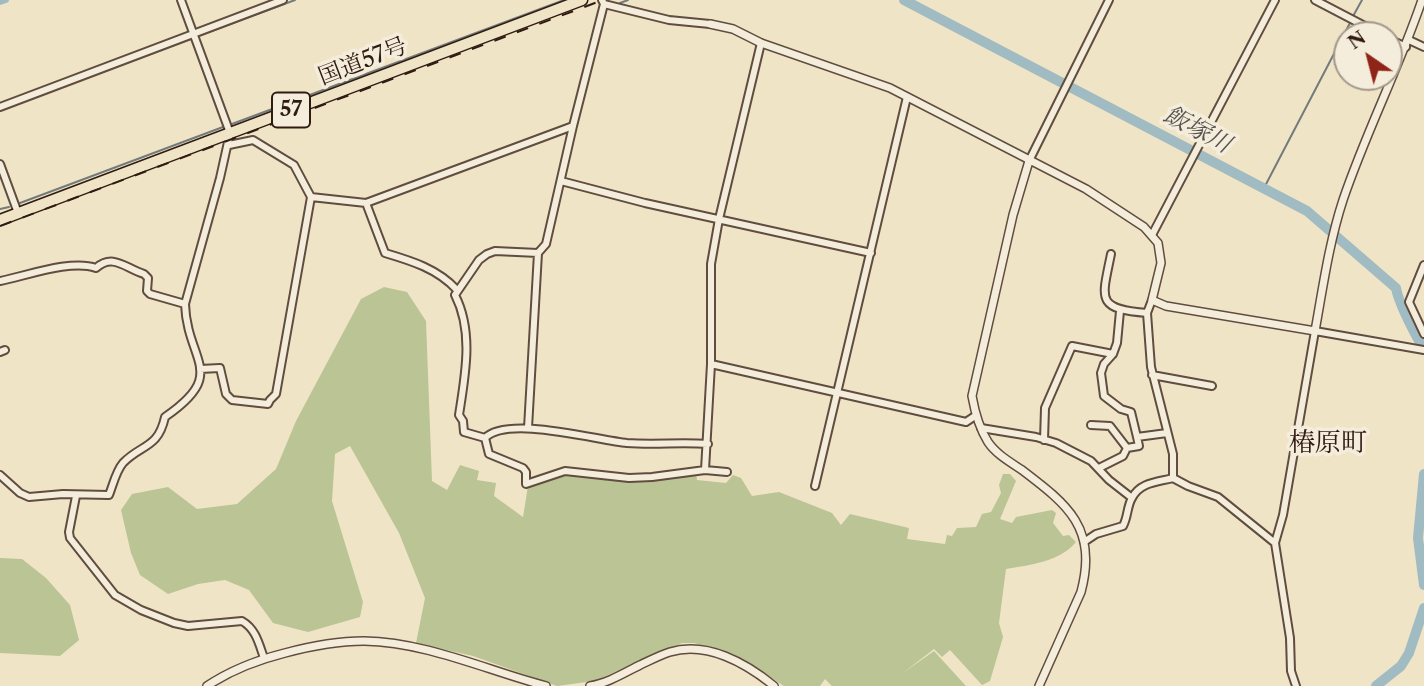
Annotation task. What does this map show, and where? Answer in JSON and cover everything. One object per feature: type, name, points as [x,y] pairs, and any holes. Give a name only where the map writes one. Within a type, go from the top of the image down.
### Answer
[{"type":"highway","name":"国道57号","points":[[0,219],[582,0]]},
{"type":"street","points":[[0,475],[20,493],[29,497],[63,494],[109,495],[122,464],[156,439],[165,417],[196,391],[201,380],[185,320],[185,304],[230,133],[181,0]]},
{"type":"street","points":[[0,107],[283,0]]},
{"type":"street","points":[[1039,686],[1081,592],[1085,577],[1084,541],[1072,513],[1058,497],[989,444],[975,415],[972,396],[1013,215],[1029,160],[1110,0]]},
{"type":"street","points":[[1152,235],[1275,0]]},
{"type":"street","points":[[1315,0],[1355,21]]},
{"type":"street","points":[[1296,686],[1291,671],[1289,625],[1275,543],[1283,515],[1331,241],[1344,197],[1407,44],[1422,0]]},
{"type":"street","points":[[528,428],[538,253],[546,244],[603,2],[669,20],[710,23],[733,29],[761,43],[866,78],[1086,188],[1152,235],[1161,255],[1159,276],[1147,313],[1152,375],[1173,454],[1173,478]]},
{"type":"street","points":[[705,470],[711,364],[711,264],[719,219],[761,43]]},
{"type":"street","points":[[1403,43],[1424,47]]},
{"type":"street","points":[[816,486],[907,97]]},
{"type":"street","points":[[311,197],[366,203],[573,126]]},
{"type":"street","points":[[200,369],[220,368],[226,394],[232,400],[268,404],[276,394],[311,197],[300,172],[287,160],[253,140],[229,145]]},
{"type":"street","points":[[0,163],[18,213]]},
{"type":"street","points":[[561,181],[645,203],[871,253]]},
{"type":"street","points":[[366,203],[385,253],[428,268],[447,279],[457,290]]},
{"type":"street","points":[[485,438],[464,432],[463,421],[459,415],[467,335],[463,314],[455,295],[479,260],[487,254],[495,251],[538,253]]},
{"type":"street","points":[[1111,254],[1103,293],[1107,301],[1120,311],[1147,313]]},
{"type":"street","points":[[0,281],[66,267],[87,265],[96,268],[111,260],[145,274],[148,278],[147,291],[150,294],[185,304]]},
{"type":"street","points":[[1424,265],[1409,302],[1424,334]]},
{"type":"street","points":[[1152,300],[1167,306],[1424,350]]},
{"type":"street","points":[[1120,311],[1117,343],[1101,373],[1104,396],[1121,409],[1131,412],[1139,446],[1127,448]]},
{"type":"street","points":[[1044,440],[1045,408],[1072,346],[1113,354]]},
{"type":"street","points":[[711,364],[965,422],[975,415]]},
{"type":"street","points":[[1152,375],[1212,386]]},
{"type":"street","points":[[1091,425],[1110,426],[1127,448]]},
{"type":"street","points":[[485,438],[489,433],[528,428],[625,443],[708,444]]},
{"type":"street","points":[[981,428],[1044,440],[1091,461],[1132,498]]},
{"type":"street","points":[[1137,437],[1167,433]]},
{"type":"street","points":[[485,438],[489,454],[523,468],[526,472],[526,484],[565,471],[629,478],[705,470],[727,472]]},
{"type":"street","points":[[1099,468],[1123,456],[1127,448]]},
{"type":"street","points":[[1084,541],[1096,534],[1124,526],[1132,498],[1142,486],[1173,478],[1218,497],[1275,543]]},
{"type":"street","points":[[76,496],[70,538],[115,595],[141,610],[188,626],[242,621],[255,633],[264,659]]},
{"type":"street","points":[[206,686],[222,676],[264,659],[315,645],[363,641],[394,644],[439,654],[545,686]]},
{"type":"street","points":[[590,686],[612,679],[669,652],[688,649],[705,650],[724,656],[774,686]]},
{"type":"green space","points":[[384,287],[407,292],[426,321],[432,481],[447,490],[460,465],[479,471],[477,480],[496,483],[494,496],[523,517],[528,486],[566,473],[630,480],[696,473],[697,480],[726,483],[733,475],[741,478],[752,496],[779,492],[832,513],[841,525],[850,514],[909,528],[907,539],[945,544],[947,535],[952,536],[957,528],[976,527],[982,514],[991,512],[1001,493],[999,485],[1003,474],[1010,474],[1016,481],[1000,519],[1012,523],[1016,517],[1052,510],[1056,513],[1053,523],[1063,536],[1069,535],[1076,542],[1053,558],[1006,569],[999,623],[1003,637],[990,681],[982,685],[950,650],[942,657],[934,649],[903,673],[934,651],[966,686],[832,686],[825,679],[820,686],[784,686],[733,654],[694,643],[682,643],[594,681],[557,686],[473,656],[416,643],[425,598],[399,533],[350,446],[335,454],[332,501],[363,602],[360,617],[308,632],[273,623],[249,590],[225,580],[198,584],[168,594],[140,575],[131,553],[121,510],[132,494],[168,487],[197,509],[237,504],[276,469],[296,421],[361,299]]},
{"type":"green space","points":[[0,558],[22,559],[46,578],[70,605],[79,640],[60,656],[0,653]]},
{"type":"waterway","points":[[0,2],[6,0]]},
{"type":"waterway","points":[[198,36],[295,0]]},
{"type":"waterway","points":[[232,124],[564,0]]},
{"type":"waterway","points":[[620,3],[628,0]]},
{"type":"waterway","name":"飯塚川","points":[[904,0],[1307,211],[1396,288],[1404,311],[1424,350]]},
{"type":"waterway","points":[[1352,18],[1362,0]]},
{"type":"waterway","points":[[86,78],[193,38]]},
{"type":"waterway","points":[[1264,188],[1333,56]]},
{"type":"waterway","points":[[20,203],[223,127]]},
{"type":"waterway","points":[[0,209],[9,207]]},
{"type":"waterway","name":"飯塚川","points":[[1424,474],[1418,538],[1424,585]]},
{"type":"waterway","name":"飯塚川","points":[[1376,686],[1401,666],[1409,653],[1424,608]]},
{"type":"railway","points":[[0,226],[603,0]]},
{"type":"district","name":"椿原町","points":[[1328,443]]}]
